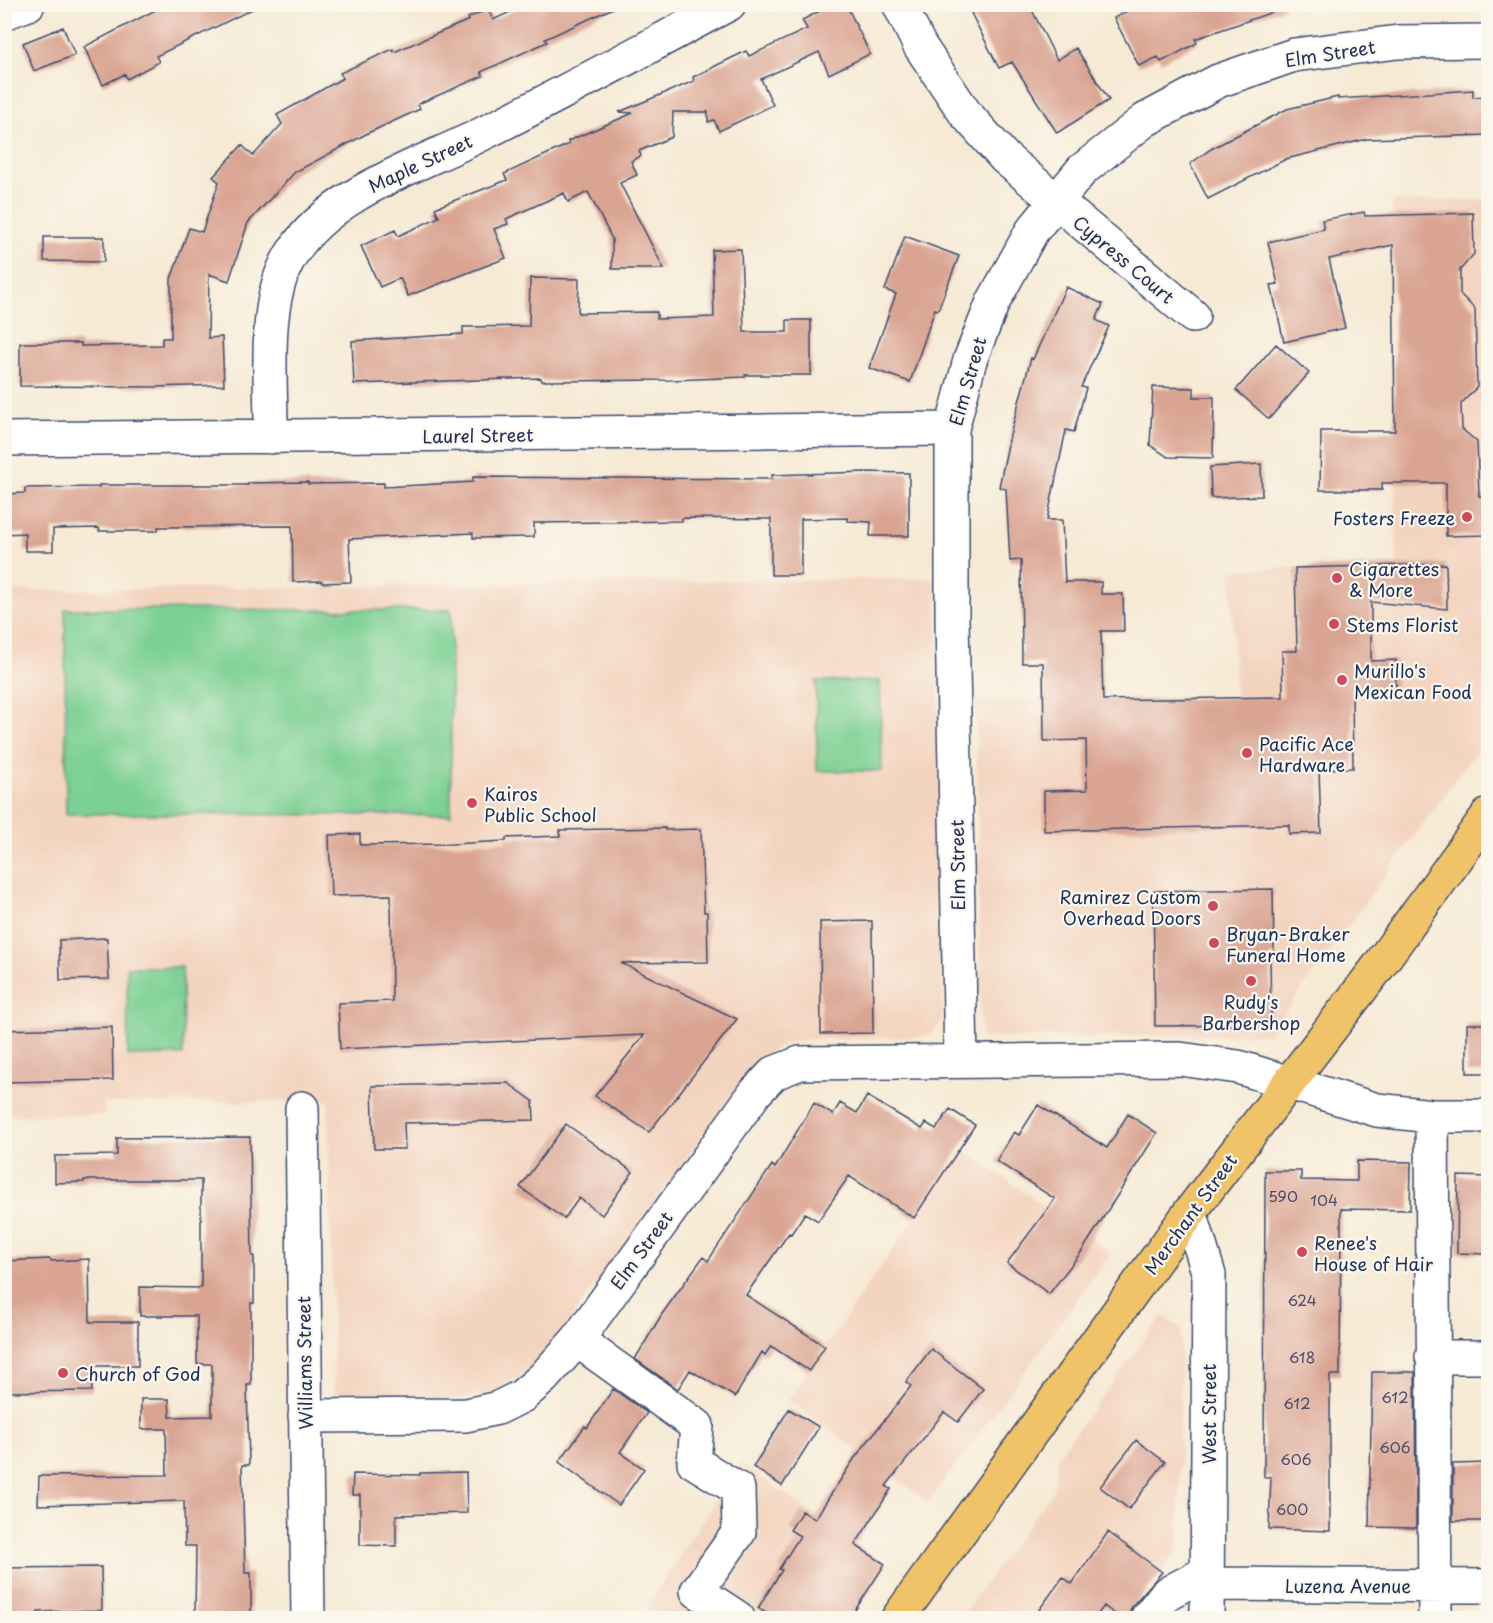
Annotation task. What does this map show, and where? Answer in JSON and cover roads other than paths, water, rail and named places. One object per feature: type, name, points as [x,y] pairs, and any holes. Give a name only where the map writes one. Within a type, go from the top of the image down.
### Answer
[{"type":"main road","name":"Merchant Street","points":[[898,1618],[1190,1212],[1378,967],[1488,815]]},
{"type":"street","points":[[4,13],[28,4]]},
{"type":"street","name":"Maple Street","points":[[271,438],[271,335],[277,288],[291,255],[319,222],[357,193],[479,135],[729,4]]},
{"type":"street","name":"Cypress Court","points":[[899,4],[920,46],[965,113],[1005,158],[1192,316]]},
{"type":"street","name":"Elm Street","points":[[961,1061],[952,618],[952,429],[970,360],[993,302],[1032,231],[1082,170],[1145,120],[1218,81],[1294,55],[1398,42],[1488,41]]},
{"type":"street","name":"Laurel Street","points":[[4,439],[271,438],[952,429]]},
{"type":"street","name":"Elm Street","points":[[305,1416],[465,1415],[498,1408],[522,1396],[543,1378],[577,1340],[754,1093],[774,1073],[800,1064],[1180,1059],[1238,1067],[1377,1110],[1432,1116],[1488,1116]]},
{"type":"street","name":"Williams Street","points":[[302,1108],[308,1618]]},
{"type":"street","points":[[1432,1116],[1435,1618]]},
{"type":"street","name":"West Street","points":[[1190,1212],[1209,1275],[1207,1618]]},
{"type":"street","points":[[577,1340],[697,1426],[694,1462],[738,1489],[739,1532],[697,1591],[738,1618]]},
{"type":"street","points":[[1432,1357],[1488,1357]]},
{"type":"street","points":[[1147,1618],[1166,1594],[1207,1578]]},
{"type":"street","name":"Luzena Avenue","points":[[1207,1578],[1488,1586]]},
{"type":"place","name":"Fosters Freeze","points":[[1467,517]]},
{"type":"place","name":"Cigarettes & More","points":[[1337,578]]},
{"type":"place","name":"Stems Florist","points":[[1334,624]]},
{"type":"place","name":"Murillo's Mexican Food","points":[[1342,680]]},
{"type":"place","name":"Pacific Ace Hardware","points":[[1247,753]]},
{"type":"place","name":"Kairos Public School","points":[[472,803]]},
{"type":"place","name":"Ramirez Custom Overhead Doors","points":[[1213,906]]},
{"type":"place","name":"Bryan-Braker Funeral Home","points":[[1214,943]]},
{"type":"place","name":"Rudy's Barbershop","points":[[1251,981]]},
{"type":"place","name":"Renee's House of Hair","points":[[1302,1252]]},
{"type":"place","name":"Church of God","points":[[63,1373]]}]
